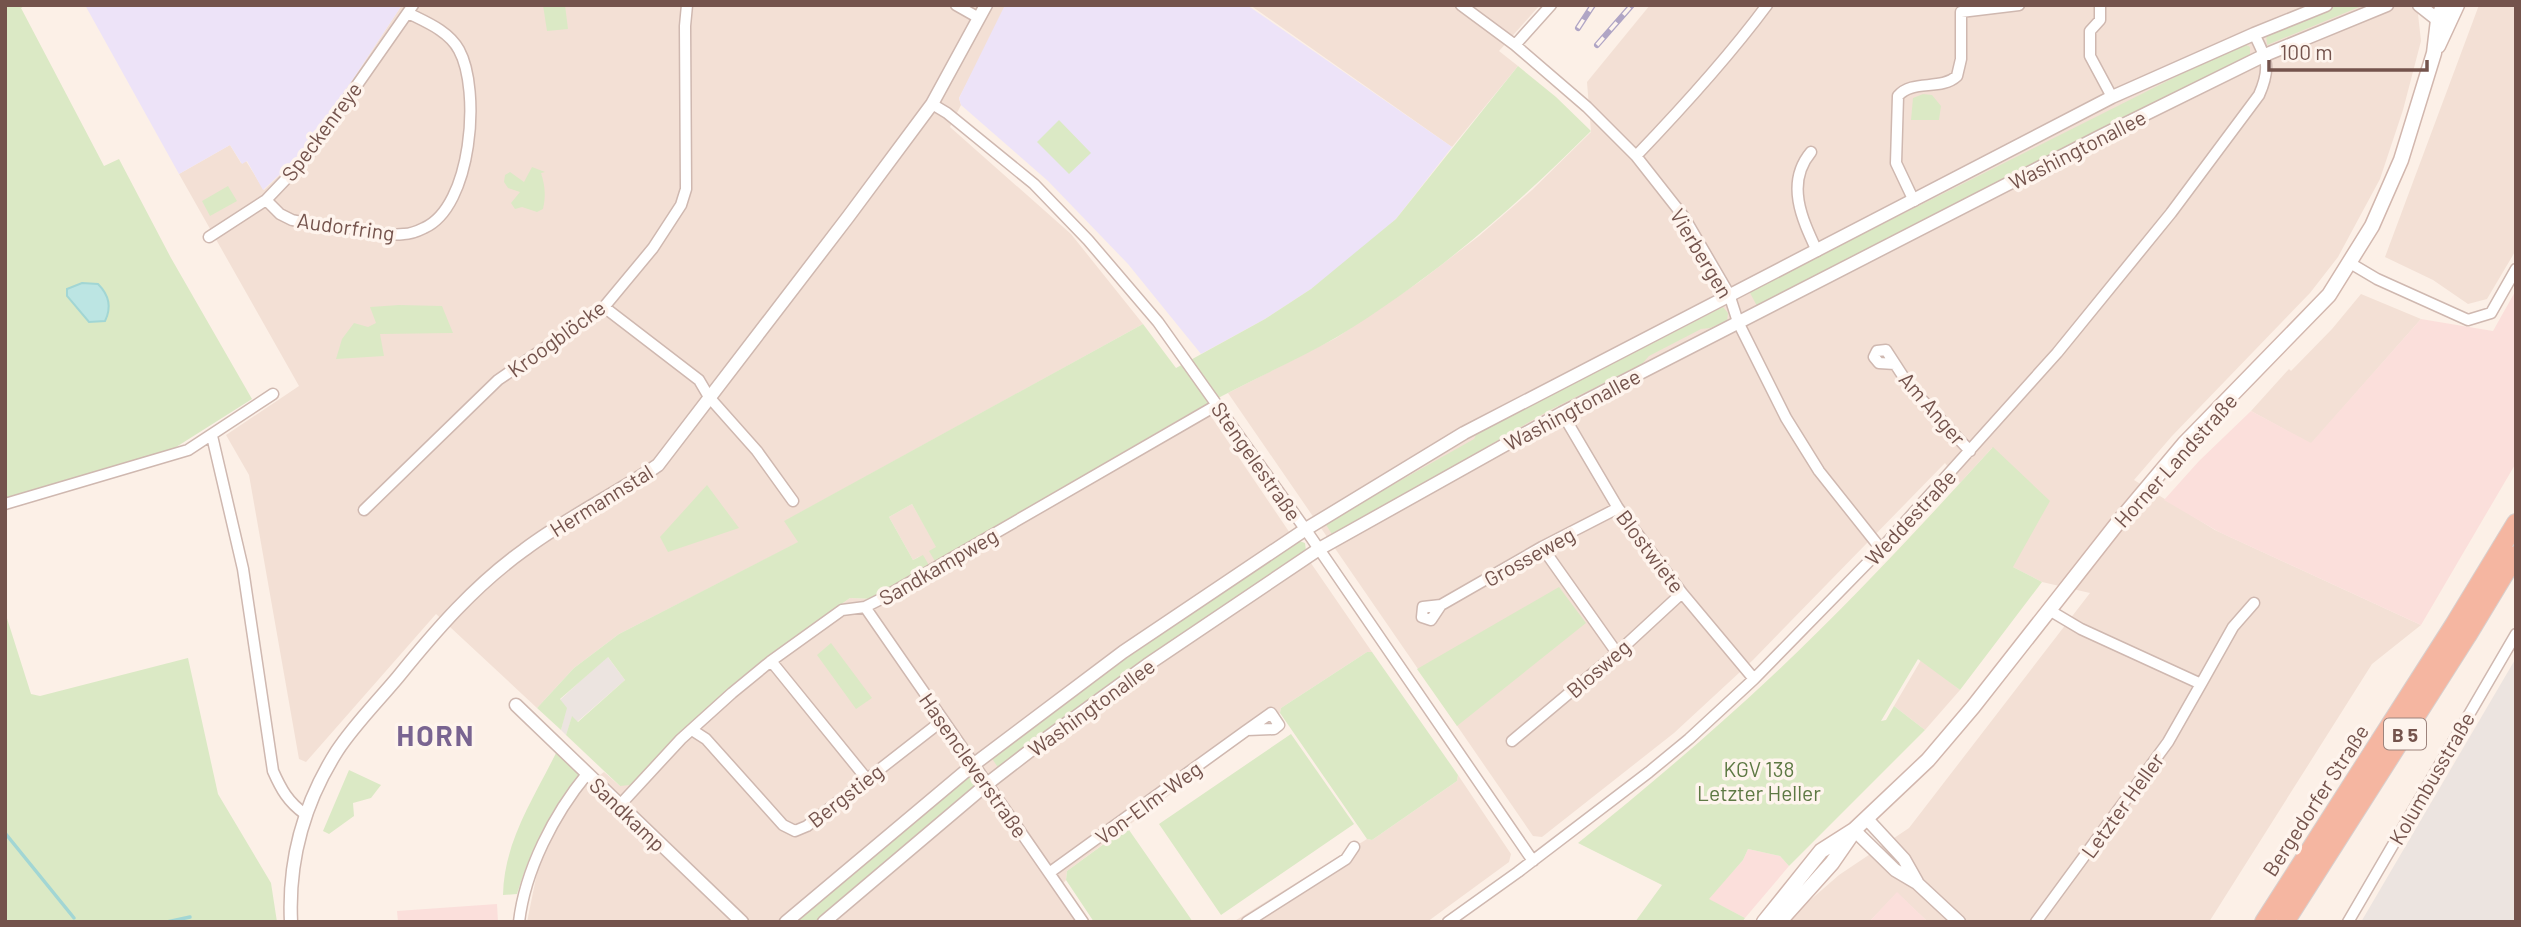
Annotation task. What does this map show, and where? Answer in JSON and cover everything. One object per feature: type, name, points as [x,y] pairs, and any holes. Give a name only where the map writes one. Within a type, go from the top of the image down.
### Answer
[{"type":"highway","name":"Bergedorfer Straße","points":[[2263,922],[2404,704],[2516,523]]},
{"type":"highway","name":"B 5","points":[[2288,919],[2516,555]]},
{"type":"main road","name":"Horner Landstraße","points":[[2434,53],[2438,20],[2443,5]]},
{"type":"main road","name":"Horner Landstraße","points":[[1764,922],[1821,851],[1867,819],[1910,779],[1942,744],[2184,444],[2329,295],[2372,226],[2401,160],[2434,53],[2457,5]]},
{"type":"main road","name":"Horner Landstraße","points":[[1779,922],[1832,863],[1854,830]]},
{"type":"street","name":"Kroogblöcke","points":[[364,510],[498,380],[604,307],[653,248],[681,205],[686,189],[687,5]]},
{"type":"street","points":[[956,5],[979,18]]},
{"type":"street","name":"Hermannstal","points":[[291,922],[292,869],[305,814],[338,749],[459,605],[524,549],[658,465],[932,104],[986,5]]},
{"type":"street","name":"Vierbergen","points":[[1461,5],[1515,45],[1587,107],[1636,156],[1684,217],[1729,294],[1738,322],[1763,377],[1808,456],[1881,549]]},
{"type":"street","points":[[1515,45],[1550,5]]},
{"type":"street","points":[[1636,156],[1682,109],[1738,44],[1767,5]]},
{"type":"street","points":[[1914,201],[1896,163],[1898,96],[1908,89],[1952,81],[1957,76],[1961,59],[1961,12],[2019,5]]},
{"type":"street","points":[[2100,5],[2100,20],[2090,31],[2090,56],[2112,97]]},
{"type":"street","name":"Washingtonallee","points":[[786,922],[973,765],[1123,652],[1306,529],[1464,433],[2112,97],[2253,34],[2326,5]]},
{"type":"street","name":"Washingtonallee","points":[[824,922],[988,784],[1147,665],[1320,549],[1562,413],[2103,135],[2265,55],[2387,5]]},
{"type":"street","points":[[2418,5],[2438,20]]},
{"type":"street","name":"Audorfring","points":[[266,200],[280,214],[292,220],[385,234],[407,234],[427,227],[448,206],[456,191],[468,138],[470,112],[467,71],[454,41],[410,9]]},
{"type":"street","name":"Speckenreye","points":[[209,237],[266,200],[314,148],[410,9]]},
{"type":"street","points":[[2253,34],[2265,55]]},
{"type":"street","name":"Weddestraße","points":[[1448,922],[1533,861],[1689,739],[1754,679],[1881,549],[1970,452],[2117,281],[2259,96],[2268,75],[2265,55]]},
{"type":"street","name":"Stengelestraße","points":[[932,104],[947,113],[1034,184],[1082,234],[1158,322],[1320,549],[1533,861]]},
{"type":"street","points":[[1811,152],[1801,164],[1798,205],[1817,251]]},
{"type":"street","points":[[2350,263],[2377,279],[2468,320],[2491,313],[2516,270]]},
{"type":"street","points":[[604,307],[699,380],[709,397],[757,452],[793,501]]},
{"type":"street","name":"Am Anger","points":[[1895,364],[1922,401],[1970,452]]},
{"type":"street","points":[[5,504],[188,450],[273,394]]},
{"type":"street","name":"Sandkampweg","points":[[619,806],[692,730],[771,661],[842,610],[865,607],[1217,405]]},
{"type":"street","name":"Blostwiete","points":[[1562,413],[1618,508],[1682,593],[1754,679]]},
{"type":"street","points":[[212,436],[243,569],[273,771],[281,791],[305,814]]},
{"type":"street","name":"Grosseweg","points":[[1441,605],[1542,547],[1618,508]]},
{"type":"street","points":[[1542,547],[1617,653]]},
{"type":"street","name":"Blosweg","points":[[1512,741],[1617,653],[1682,593]]},
{"type":"street","name":"Letzter Heller","points":[[2036,922],[2168,742],[2233,626],[2254,603]]},
{"type":"street","name":"Hasencleverstraße","points":[[865,607],[1083,922]]},
{"type":"street","points":[[2049,610],[2081,629],[2201,684]]},
{"type":"street","name":"Kolumbusstraße","points":[[2348,922],[2516,634]]},
{"type":"street","points":[[771,661],[866,778]]},
{"type":"street","name":"Sandkamp","points":[[516,705],[742,922]]},
{"type":"street","name":"Bergstieg","points":[[692,730],[706,739],[783,825],[795,831],[807,827],[943,720]]},
{"type":"street","name":"Von-Elm-Weg","points":[[1049,873],[1247,730]]},
{"type":"street","points":[[519,922],[531,876],[548,835],[569,798],[587,774]]},
{"type":"street","points":[[1867,819],[1904,859],[1917,883]]},
{"type":"street","points":[[1854,830],[1895,870],[1917,883],[1959,922]]},
{"type":"street","points":[[1247,922],[1346,859],[1354,847]]},
{"type":"shaded area","points":[[85,5],[402,5],[324,123],[290,165],[263,190],[247,161],[242,164],[230,145],[179,174]]},
{"type":"shaded area","points":[[402,5],[1008,5],[959,98],[961,105],[950,127],[1071,234],[1143,324],[785,521],[799,542],[619,634],[574,668],[537,708],[436,614],[306,762],[299,759],[249,475],[226,435],[299,386],[179,174],[230,145],[241,163],[246,161],[264,190],[290,165],[324,123]]},
{"type":"shaded area","points":[[1005,5],[1247,5],[1452,147],[1396,219],[1349,259],[1311,289],[1265,319],[1201,354],[1128,264],[1048,181],[961,105],[959,98]]},
{"type":"shaded area","points":[[1250,5],[1540,5],[1499,51],[1518,66],[1452,147]]},
{"type":"shaded area","points":[[1650,5],[2417,5],[2421,41],[2403,110],[2380,179],[2338,257],[2310,293],[2172,436],[2134,480],[2215,530],[2421,625],[2372,664],[2209,922],[1928,922],[1897,893],[1869,922],[1785,922],[1839,875],[1909,828],[2090,593],[2042,582],[2013,567],[1992,448],[1960,483],[1945,463],[1753,660],[1674,733],[1542,837],[1533,836],[1228,393],[1336,338],[1419,282],[1479,236],[1532,190],[1591,132],[1587,82]]},
{"type":"shaded area","points":[[2479,5],[2516,5],[2516,250],[2487,299],[2468,304],[2433,280],[2385,257]]},
{"type":"shaded area","points":[[2516,290],[2516,463],[2421,625],[2219,532],[2164,500],[2199,461],[2251,411],[2311,443],[2421,319],[2493,331]]},
{"type":"shaded area","points":[[2361,294],[2421,319],[2311,444],[2251,411],[2289,369],[2291,371],[2332,329]]},
{"type":"shaded area","points":[[1204,406],[1296,542],[1305,543],[1304,553],[1372,652],[1367,652],[1281,708],[1280,713],[1067,871],[1066,880],[1056,891],[1077,922],[527,922],[538,868],[555,828],[581,789],[604,772],[620,786],[666,748],[728,690],[803,631],[850,598],[874,599],[920,556],[913,560],[889,517],[912,504],[937,547],[1099,468]]},
{"type":"shaded area","points":[[607,656],[625,680],[577,722],[572,717],[566,735],[561,730],[565,713],[560,700]]},
{"type":"shaded area","points":[[2516,658],[2516,922],[2361,922]]},
{"type":"shaded area","points":[[1921,660],[1960,690],[1925,730],[1894,706]]},
{"type":"shaded area","points":[[1458,775],[1511,854],[1509,862],[1427,922],[1233,922],[1367,839],[1372,840],[1457,781]]},
{"type":"shaded area","points":[[1748,849],[1780,856],[1789,866],[1745,918],[1708,899],[1743,860]]},
{"type":"shaded area","points":[[1897,892],[1928,922],[1869,922]]},
{"type":"shaded area","points":[[497,904],[498,922],[398,922],[397,911]]},
{"type":"green space","points":[[5,5],[26,5],[21,8],[104,166],[119,159],[171,258],[252,399],[173,449],[5,498]]},
{"type":"green space","points":[[543,5],[565,5],[568,29],[547,31]]},
{"type":"green space","points":[[2339,5],[2364,5],[2267,45],[2266,34]]},
{"type":"green space","points":[[2243,43],[2250,47],[2250,57],[1757,306],[1749,291]]},
{"type":"green space","points":[[1518,66],[1556,97],[1591,131],[1532,188],[1470,242],[1372,315],[1321,346],[1171,424],[936,563],[929,551],[936,547],[912,504],[889,517],[913,560],[923,555],[930,567],[874,599],[850,598],[803,631],[728,690],[630,785],[620,786],[566,735],[572,716],[578,722],[625,680],[608,657],[560,699],[567,708],[561,730],[537,708],[574,668],[619,634],[798,542],[784,521],[1143,324],[1176,368],[1265,319],[1311,289],[1396,219]]},
{"type":"green space","points":[[1923,94],[1932,95],[1941,106],[1939,120],[1911,120],[1913,98]]},
{"type":"green space","points":[[1059,120],[1091,153],[1069,174],[1037,142]]},
{"type":"green space","points":[[532,167],[545,172],[541,173],[545,191],[543,209],[537,212],[522,207],[515,209],[511,203],[520,192],[508,188],[504,182],[505,175],[510,172],[524,182]]},
{"type":"green space","points":[[228,186],[237,201],[210,216],[202,201]]},
{"type":"green space","points":[[442,306],[453,333],[380,334],[384,356],[336,359],[342,339],[354,323],[368,327],[376,323],[370,307]]},
{"type":"green space","points":[[1723,307],[1728,313],[1727,321],[1701,329],[1649,356],[1642,364],[1550,410],[1333,536],[1325,523],[1474,439],[1476,435],[1500,421]]},
{"type":"green space","name":"KGV 138 Letzter Heller","points":[[1993,447],[2050,501],[2013,567],[2042,582],[1960,690],[1918,659],[1881,721],[1886,720],[1894,706],[1925,730],[1789,866],[1780,856],[1748,849],[1743,860],[1709,899],[1745,918],[1742,922],[1635,922],[1662,885],[1578,843],[1748,699],[1884,564]]},
{"type":"green space","points":[[707,485],[739,528],[668,552],[660,537]]},
{"type":"green space","points":[[1299,541],[1305,543],[1306,551],[999,769],[991,757],[1052,709]]},
{"type":"green space","points":[[1559,587],[1586,623],[1457,726],[1417,669]]},
{"type":"green space","points":[[5,612],[31,694],[40,696],[188,658],[218,794],[271,883],[277,922],[5,922]]},
{"type":"green space","points":[[831,643],[872,698],[856,709],[817,655]]},
{"type":"green space","points":[[1367,652],[1372,652],[1458,775],[1457,781],[1372,840],[1367,839],[1280,713],[1281,708]]},
{"type":"green space","points":[[1291,734],[1354,824],[1221,915],[1159,824]]},
{"type":"green space","points":[[557,751],[580,774],[542,831],[517,894],[503,895],[514,838]]},
{"type":"green space","points":[[349,770],[381,785],[371,798],[353,803],[354,816],[329,834],[323,831]]},
{"type":"green space","points":[[969,777],[974,778],[976,788],[820,922],[794,922],[846,876]]},
{"type":"green space","points":[[1127,827],[1193,922],[1094,922],[1066,880],[1067,871]]},
{"type":"water","points":[[82,283],[98,284],[105,292],[109,306],[105,321],[89,322],[67,296],[67,289]]},
{"type":"waterway","points":[[5,833],[74,918]]},
{"type":"waterway","points":[[167,922],[190,917]]},
{"type":"railway","points":[[1578,28],[1593,5]]},
{"type":"railway","points":[[1597,45],[1632,5]]},
{"type":"district","name":"HORN","points":[[436,735]]}]
